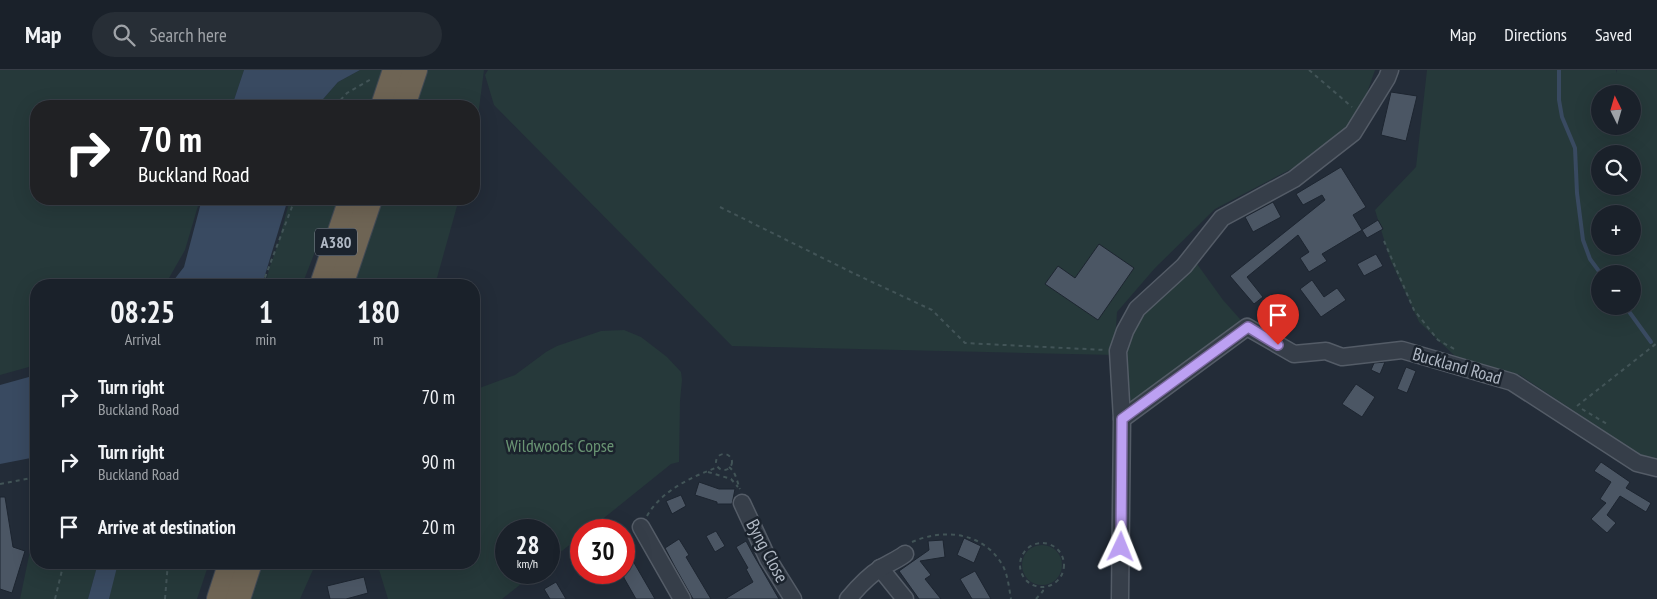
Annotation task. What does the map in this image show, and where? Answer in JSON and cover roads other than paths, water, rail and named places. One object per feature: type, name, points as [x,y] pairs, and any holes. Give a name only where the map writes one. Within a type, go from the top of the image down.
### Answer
[{"type":"highway","points":[[405,100],[415,70]]},
{"type":"highway","points":[[384,100],[387,72]]},
{"type":"highway","name":"A380","points":[[324,279],[349,205]]},
{"type":"highway","name":"A380","points":[[343,279],[368,205]]},
{"type":"highway","points":[[219,599],[229,569]]},
{"type":"highway","points":[[238,599],[248,569]]},
{"type":"street","points":[[1120,599],[1122,419],[1118,351],[1125,331],[1137,309],[1184,266],[1222,218],[1294,179],[1353,133],[1390,70]]},
{"type":"street","name":"Buckland Road","points":[[1122,419],[1248,327],[1294,354],[1326,351],[1342,357],[1402,350],[1512,382],[1637,463],[1657,468]]},
{"type":"street","name":"Byng Close","points":[[741,496],[768,559],[792,599]]},
{"type":"street","points":[[641,527],[682,599]]},
{"type":"street","points":[[848,599],[860,584],[880,568],[900,557]]},
{"type":"street","points":[[880,568],[905,599]]},
{"type":"water","points":[[244,70],[360,70],[338,82],[322,100],[234,100]]},
{"type":"water","points":[[200,205],[286,205],[264,279],[175,279],[184,267]]},
{"type":"water","points":[[30,377],[30,458],[0,464],[0,385]]},
{"type":"water","points":[[96,569],[116,569],[109,599],[88,599]]},
{"type":"waterway","points":[[1559,70],[1559,100],[1562,117],[1575,148],[1577,193],[1583,240],[1590,259],[1594,265]]},
{"type":"waterway","points":[[1632,315],[1651,342]]},
{"type":"park label","name":"Wildwoods Copse","points":[[560,446]]}]
